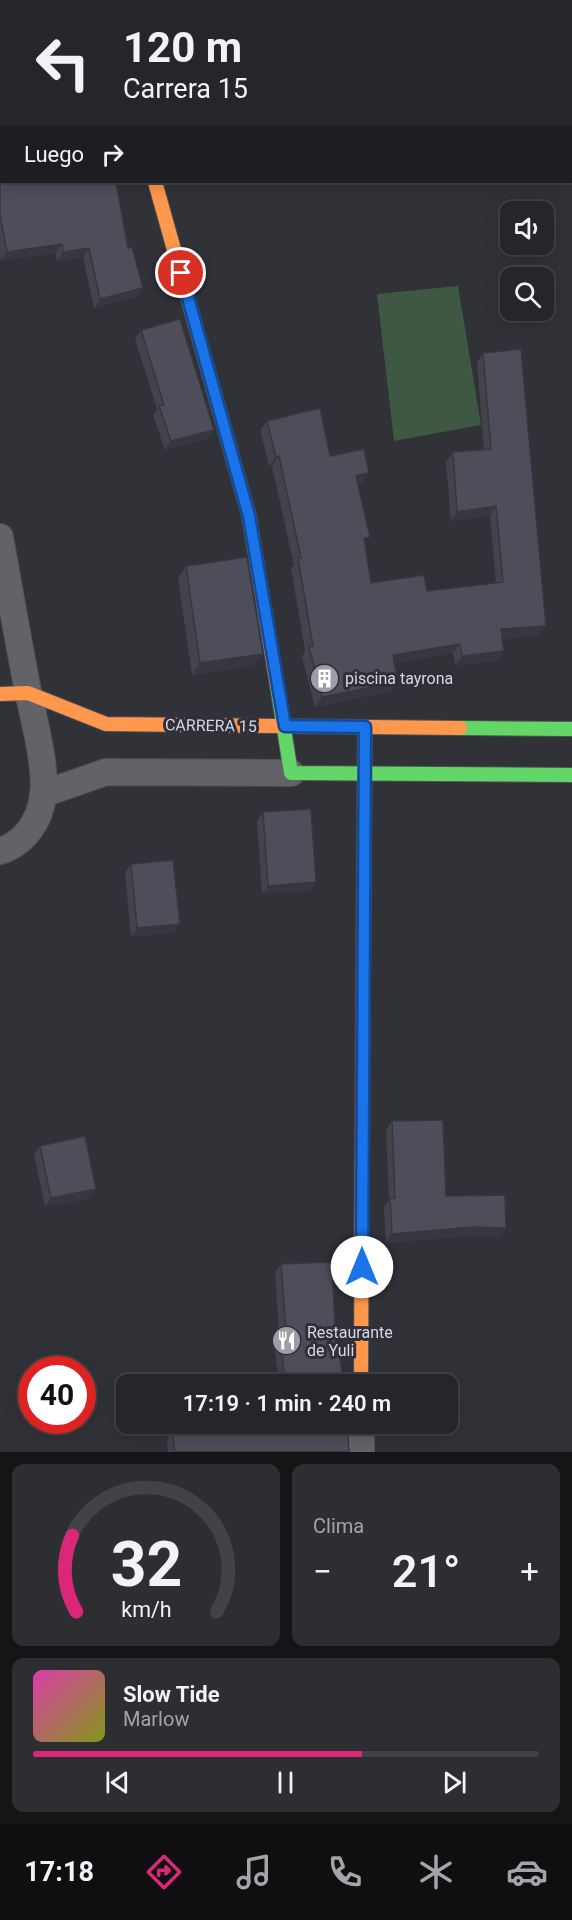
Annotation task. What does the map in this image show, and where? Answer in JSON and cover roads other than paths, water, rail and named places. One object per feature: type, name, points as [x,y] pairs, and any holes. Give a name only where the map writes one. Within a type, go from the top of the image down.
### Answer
[{"type":"street","points":[[155,183],[249,516],[291,773]]},
{"type":"street","points":[[0,537],[38,745],[43,794],[35,823],[26,835],[16,844],[0,851]]},
{"type":"street","name":"CARRERA 15","points":[[0,694],[28,693],[106,724],[572,729]]},
{"type":"street","points":[[361,1374],[365,727]]},
{"type":"street","points":[[43,794],[106,772],[572,775]]},
{"type":"street","points":[[361,1434],[361,1452]]},
{"type":"place","name":"piscina tayrona","points":[[324,678]]},
{"type":"place","name":"Restaurante de Yuli","points":[[286,1341]]}]
